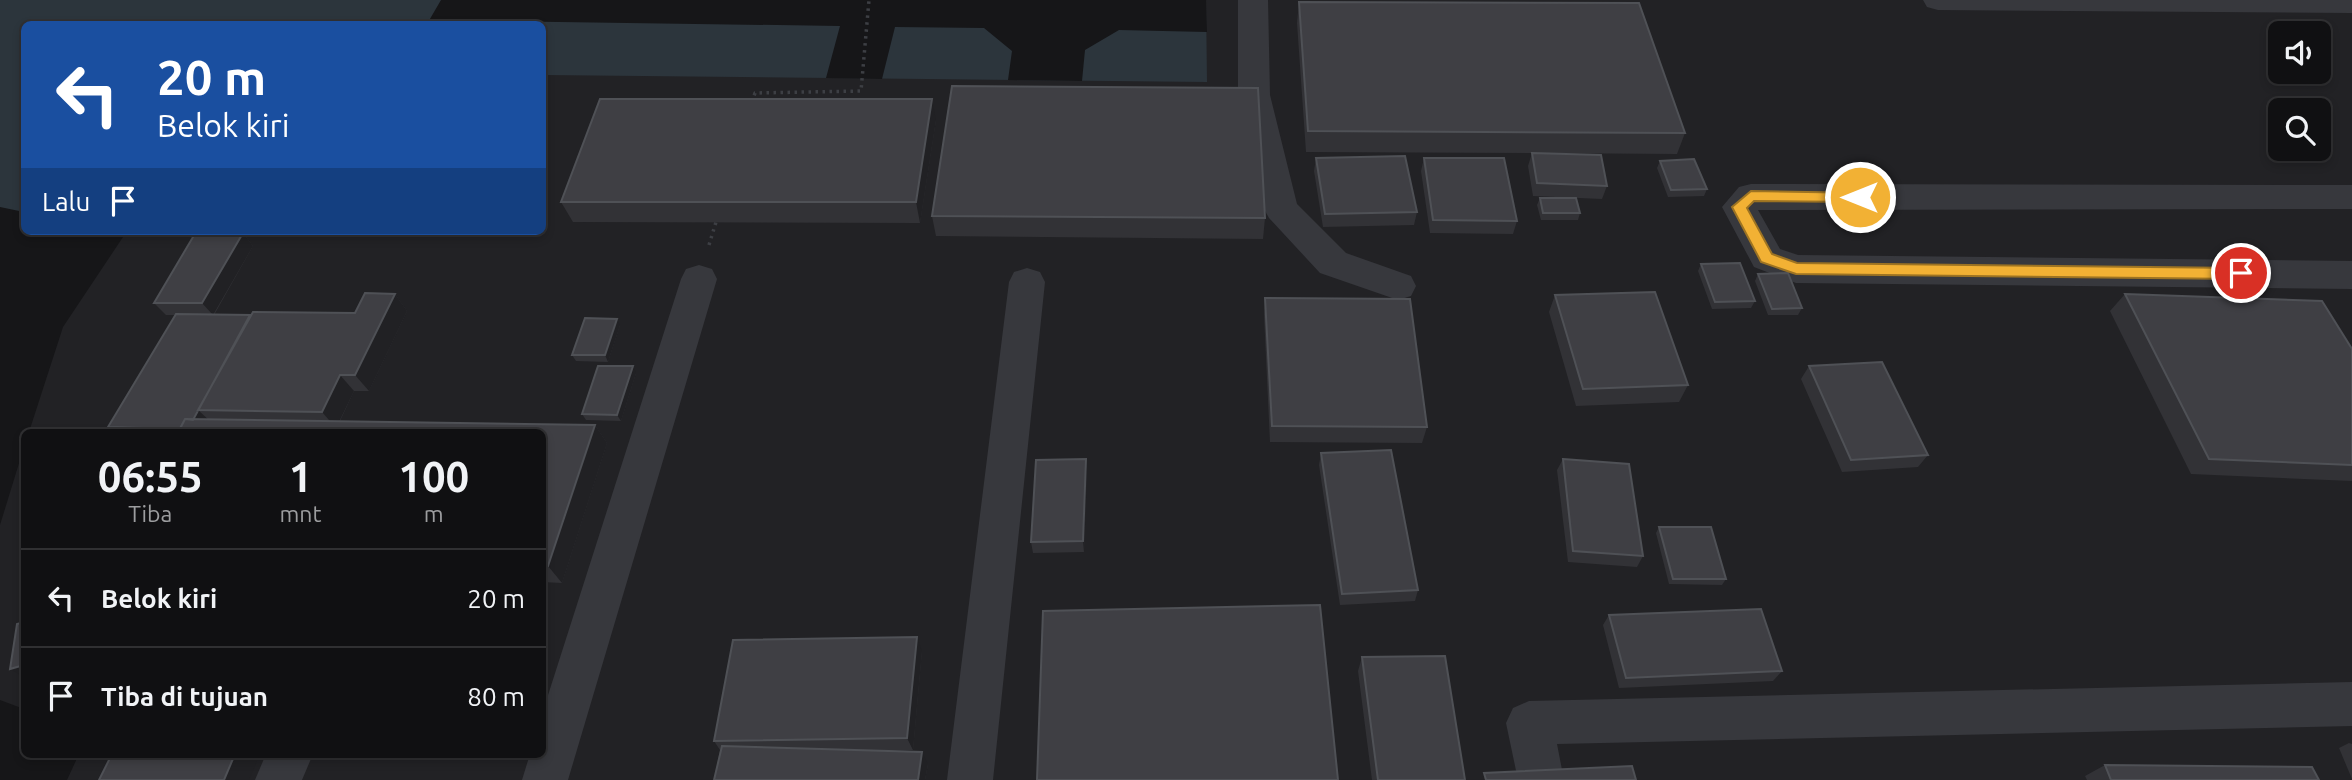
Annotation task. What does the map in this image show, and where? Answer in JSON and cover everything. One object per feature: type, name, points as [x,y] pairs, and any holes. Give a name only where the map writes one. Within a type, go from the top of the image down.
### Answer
[{"type":"lane","points":[[1253,0],[1256,17],[1254,95],[1281,209],[1333,263],[1398,286]]},
{"type":"lane","points":[[1938,0],[2352,3]]},
{"type":"lane","points":[[2352,197],[1751,196],[1739,207],[1767,258],[1796,269],[2352,275]]},
{"type":"lane","points":[[545,780],[699,279]]},
{"type":"lane","points":[[970,780],[1027,282]]},
{"type":"lane","points":[[1541,780],[1530,723],[2352,704]]},
{"type":"lane","points":[[278,780],[288,758]]},
{"type":"path","points":[[749,111],[755,93],[860,91],[869,0]]},
{"type":"shaded area","points":[[0,0],[1206,0],[1207,82],[546,75],[546,21],[21,21],[21,211],[0,207]]},
{"type":"shaded area","points":[[283,0],[2352,0],[2352,780],[67,780],[77,758],[546,758],[546,429],[30,429],[63,327],[124,235],[546,235],[546,21],[510,21]]},
{"type":"shaded area","points":[[21,457],[21,708],[0,700],[0,525]]},
{"type":"pier","points":[[441,0],[1206,0],[1207,32],[1119,30],[1085,50],[1082,81],[1008,80],[1012,51],[984,28],[895,27],[882,79],[826,78],[840,26],[429,21]]},
{"type":"building","points":[[1299,2],[1639,3],[1685,133],[1308,131]]},
{"type":"building","points":[[952,86],[1258,88],[1265,218],[932,216]]},
{"type":"building","points":[[600,99],[932,99],[916,202],[561,202]]},
{"type":"building","points":[[1532,153],[1601,155],[1607,186],[1537,183]]},
{"type":"building","points":[[1405,156],[1417,212],[1325,214],[1316,158]]},
{"type":"building","points":[[1424,158],[1504,158],[1517,221],[1433,220]]},
{"type":"building","points":[[1694,159],[1707,189],[1671,190],[1660,161]]},
{"type":"building","points":[[1540,198],[1576,198],[1580,213],[1543,213]]},
{"type":"building","points":[[194,235],[242,235],[202,303],[154,303]]},
{"type":"building","points":[[1740,263],[1755,301],[1715,302],[1701,264]]},
{"type":"building","points":[[1788,273],[1802,308],[1772,309],[1758,274]]},
{"type":"building","points":[[1655,292],[1688,385],[1583,389],[1555,295]]},
{"type":"building","points":[[365,293],[395,294],[355,375],[340,375],[322,412],[198,410],[253,312],[355,313]]},
{"type":"building","points":[[2125,294],[2322,301],[2352,349],[2352,465],[2209,459]]},
{"type":"building","points":[[1265,298],[1410,299],[1427,427],[1272,426]]},
{"type":"building","points":[[176,314],[250,315],[193,420],[185,419],[180,429],[108,427]]},
{"type":"building","points":[[585,318],[617,319],[605,355],[572,355]]},
{"type":"building","points":[[1882,362],[1928,455],[1851,460],[1809,366]]},
{"type":"building","points":[[598,366],[633,366],[617,415],[582,414]]},
{"type":"building","points":[[185,419],[595,425],[548,566],[546,429],[180,429]]},
{"type":"building","points":[[1391,450],[1418,590],[1342,594],[1321,453]]},
{"type":"building","points":[[1086,459],[1083,541],[1031,542],[1036,460]]},
{"type":"building","points":[[1563,459],[1629,464],[1643,556],[1573,551]]},
{"type":"building","points":[[1659,527],[1711,527],[1726,579],[1673,579]]},
{"type":"building","points":[[1320,605],[1338,780],[1037,780],[1043,611]]},
{"type":"building","points":[[1761,609],[1782,671],[1626,678],[1609,615]]},
{"type":"building","points":[[21,623],[21,666],[10,669],[17,624]]},
{"type":"building","points":[[917,637],[907,738],[714,741],[733,640]]},
{"type":"building","points":[[1445,656],[1465,780],[1378,780],[1362,657]]},
{"type":"building","points":[[722,746],[922,752],[918,780],[714,780]]},
{"type":"building","points":[[110,758],[233,758],[224,780],[99,780]]},
{"type":"building","points":[[2105,765],[2312,767],[2319,780],[2111,780]]},
{"type":"building","points":[[1632,766],[1636,780],[1486,780],[1484,773]]},
{"type":"route","points":[[1860,197],[1751,196],[1739,207],[1767,258],[1796,269],[2241,273]]}]
